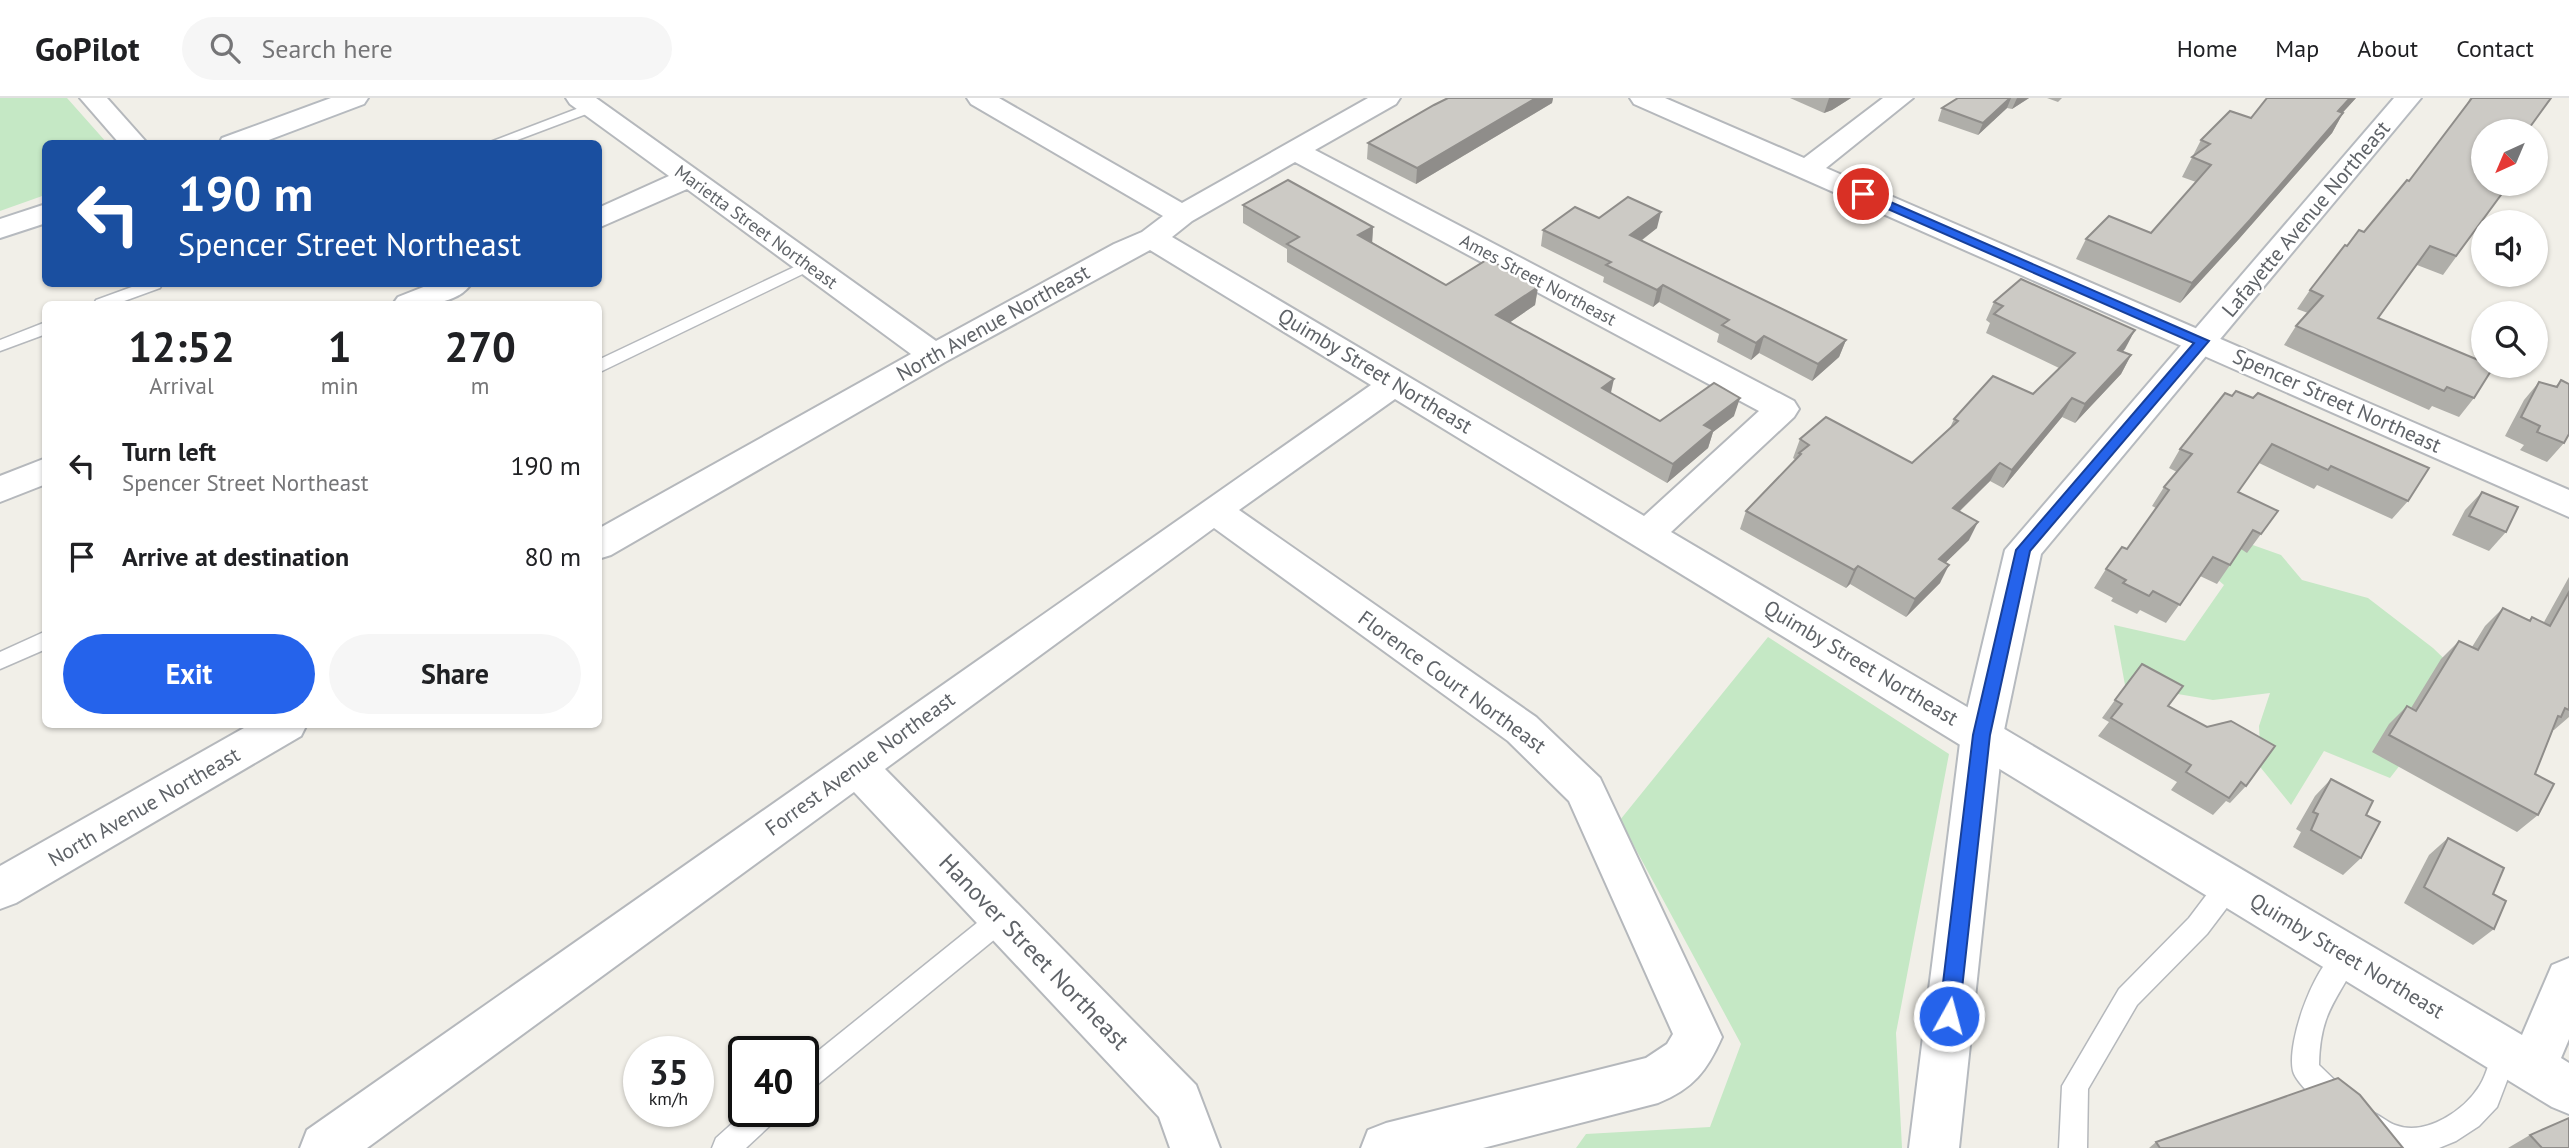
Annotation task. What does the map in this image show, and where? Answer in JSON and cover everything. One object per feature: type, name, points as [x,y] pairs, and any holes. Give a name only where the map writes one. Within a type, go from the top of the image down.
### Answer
[{"type":"street","points":[[93,98],[131,140]]},
{"type":"street","points":[[243,140],[355,98]]},
{"type":"street","points":[[980,98],[1182,215]]},
{"type":"street","name":"North Avenue Northeast","points":[[602,545],[934,355],[1125,250],[1152,238],[1182,215],[1387,98]]},
{"type":"street","name":"Spencer Street Northeast","points":[[1643,98],[2569,503]]},
{"type":"street","points":[[1806,170],[1900,98]]},
{"type":"street","name":"Lafayette Avenue Northeast","points":[[1934,1148],[1982,735],[2023,550],[2408,98]]},
{"type":"street","name":"Marietta Street Northeast","points":[[585,103],[934,355]]},
{"type":"street","name":"Ames Street Northeast","points":[[1294,150],[1782,409],[1647,534]]},
{"type":"street","points":[[602,217],[689,178]]},
{"type":"street","points":[[0,229],[42,214]]},
{"type":"street","name":"Quimby Street Northeast","points":[[1152,238],[2536,1070]]},
{"type":"street","points":[[416,301],[449,287]]},
{"type":"street","name":"Forrest Avenue Northeast","points":[[326,1148],[1214,510],[1396,383]]},
{"type":"street","points":[[0,490],[42,472]]},
{"type":"street","name":"Florence Court Northeast","points":[[1214,510],[1522,729],[1585,790],[1698,1037],[1684,1060],[1658,1079],[1387,1148]]},
{"type":"street","name":"North Avenue Northeast","points":[[0,889],[280,728]]},
{"type":"street","name":"Hanover Street Northeast","points":[[856,766],[1178,1102],[1195,1148]]},
{"type":"street","points":[[2536,1070],[2569,980]]},
{"type":"lane","points":[[501,140],[585,103]]},
{"type":"lane","points":[[602,365],[809,265]]},
{"type":"lane","points":[[110,301],[147,287]]},
{"type":"lane","points":[[0,346],[42,329]]},
{"type":"lane","points":[[0,661],[42,641]]},
{"type":"lane","points":[[2076,1146],[2075,1086],[2128,997],[2198,926],[2229,885]]},
{"type":"lane","points":[[819,1067],[1002,918]]},
{"type":"lane","points":[[2346,956],[2312,1013],[2305,1044],[2306,1070],[2329,1095],[2393,1138],[2413,1141],[2441,1133],[2468,1120],[2488,1096],[2536,1070]]},
{"type":"lane","points":[[726,1148],[749,1127]]},
{"type":"green space","points":[[0,98],[67,98],[104,140],[42,140],[42,196],[0,211]]},
{"type":"green space","points":[[2174,517],[2281,555],[2302,580],[2368,598],[2433,648],[2484,697],[2441,712],[2390,778],[2324,751],[2291,805],[2261,768],[2259,726],[2270,693],[2213,700],[2125,685],[2114,625],[2185,641],[2224,585],[2166,535]]},
{"type":"green space","points":[[1768,637],[1949,754],[1896,1033],[1902,1148],[1576,1148],[1586,1134],[1710,1127],[1741,1044],[1620,820]]},
{"type":"building","points":[[1448,98],[1536,98],[1417,168],[1368,143],[1434,105]]},
{"type":"building","points":[[1958,98],[2010,98],[1983,123],[1942,108]]},
{"type":"building","points":[[2267,98],[2350,98],[2338,111],[2343,113],[2192,283],[2086,239],[2109,216],[2151,233],[2211,165],[2192,157],[2210,144],[2201,140],[2230,111],[2251,118]]},
{"type":"building","points":[[2472,98],[2551,98],[2536,119],[2471,119],[2471,196],[2500,196],[2490,210],[2471,210],[2471,236],[2456,256],[2430,246],[2378,318],[2471,357],[2471,378],[2486,378],[2474,398],[2447,387],[2444,391],[2296,326],[2323,296],[2310,290],[2345,245],[2347,246],[2359,230],[2364,232],[2407,180],[2409,181]]},
{"type":"building","points":[[1288,180],[1373,227],[1358,235],[1446,285],[1488,259],[1538,287],[1496,315],[1614,379],[1602,388],[1660,421],[1714,383],[1740,398],[1704,425],[1713,430],[1673,464],[1287,244],[1299,237],[1243,205]]},
{"type":"building","points":[[1628,197],[1661,212],[1630,235],[1846,340],[1818,364],[1764,336],[1756,343],[1722,325],[1729,320],[1663,285],[1657,290],[1606,265],[1611,262],[1543,230],[1575,207],[1599,218]]},
{"type":"building","points":[[2021,279],[2135,330],[2118,350],[2131,355],[2085,404],[2072,398],[2012,470],[2000,463],[1953,508],[1978,522],[1939,559],[1949,565],[1915,599],[1858,566],[1854,570],[1746,511],[1809,445],[1800,439],[1826,417],[1912,463],[1958,421],[1954,419],[1993,376],[2033,394],[2075,353],[1994,314],[2003,306],[1994,302]]},
{"type":"building","points":[[2561,380],[2569,384],[2569,434],[2564,443],[2537,432],[2540,426],[2521,417],[2539,382],[2557,387]]},
{"type":"building","points":[[2236,391],[2253,398],[2258,393],[2429,468],[2408,501],[2331,466],[2328,470],[2272,444],[2238,492],[2278,511],[2261,534],[2253,530],[2230,565],[2213,557],[2180,605],[2153,591],[2149,596],[2123,583],[2126,580],[2106,569],[2122,547],[2127,549],[2169,490],[2164,487],[2192,454],[2180,449],[2225,393],[2232,396]]},
{"type":"building","points":[[2482,492],[2518,507],[2506,532],[2469,516]]},
{"type":"building","points":[[2569,592],[2569,710],[2565,708],[2561,717],[2558,716],[2535,774],[2554,784],[2538,815],[2389,735],[2407,706],[2416,711],[2459,641],[2478,650],[2503,608],[2530,621],[2532,617],[2550,626]]},
{"type":"building","points":[[2142,664],[2183,686],[2168,706],[2207,727],[2231,721],[2275,746],[2246,786],[2241,782],[2229,798],[2186,772],[2191,765],[2111,718],[2122,704],[2115,700]]},
{"type":"building","points":[[2331,779],[2373,801],[2366,815],[2380,822],[2361,858],[2311,830],[2318,814],[2313,812]]},
{"type":"building","points":[[2448,838],[2504,868],[2493,894],[2506,901],[2494,929],[2424,887]]},
{"type":"building","points":[[2338,1078],[2360,1095],[2403,1148],[2160,1148],[2156,1142]]},
{"type":"building","points":[[2569,1118],[2569,1148],[2542,1148],[2530,1135]]},
{"type":"route","points":[[1863,194],[2202,341],[2023,550],[1982,735],[1949,1016]]}]
